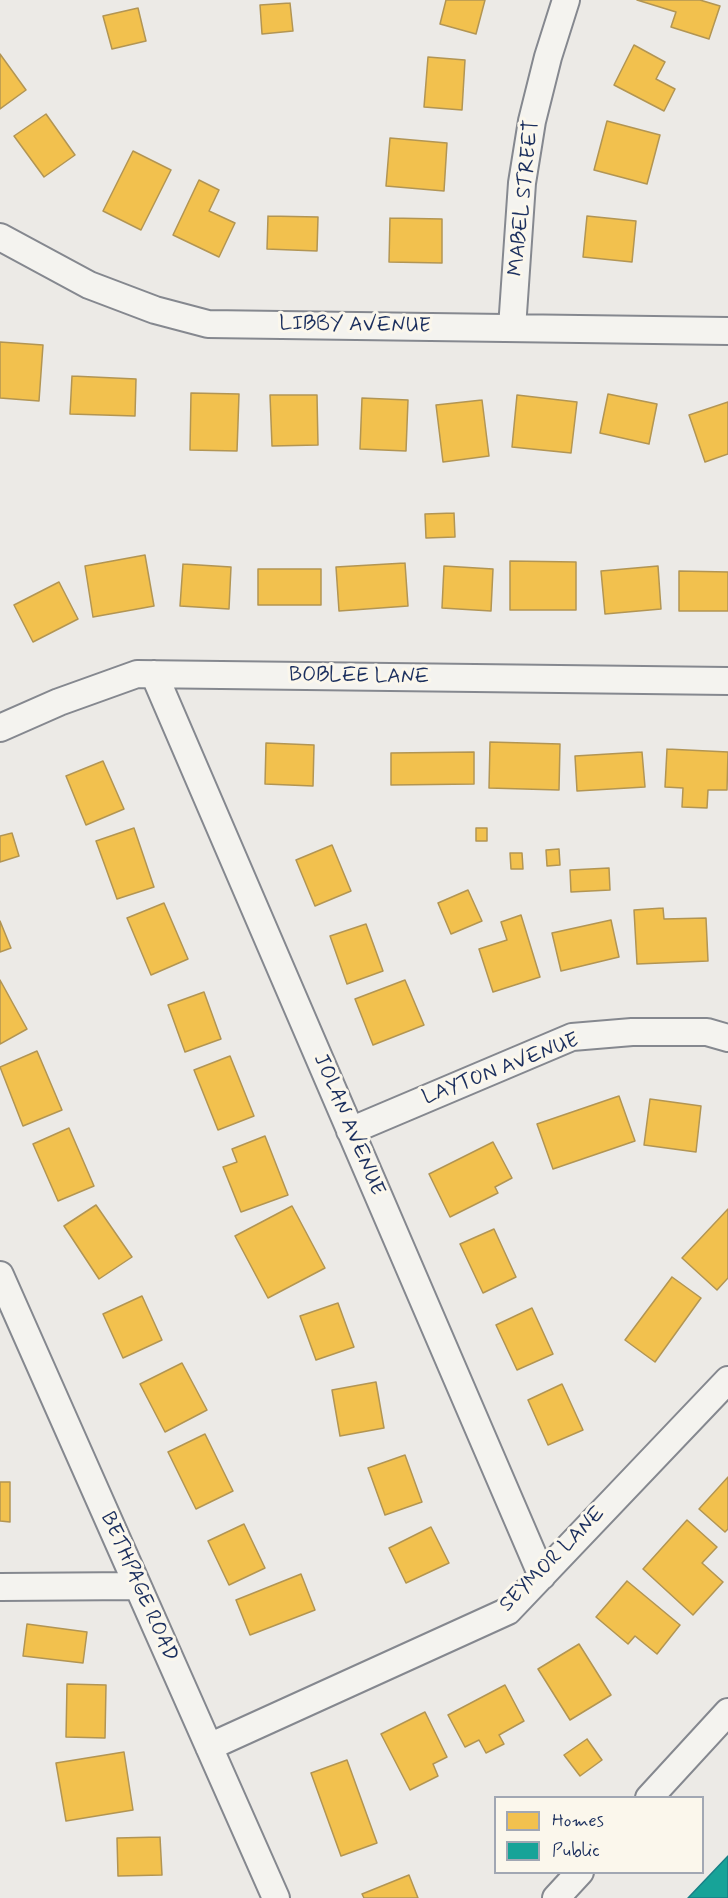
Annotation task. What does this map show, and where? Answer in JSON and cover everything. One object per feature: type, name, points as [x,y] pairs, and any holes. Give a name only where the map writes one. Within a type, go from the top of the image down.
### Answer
[{"type":"street","name":"MABEL STREET","points":[[512,328],[522,183],[532,121],[548,57],[566,0]]},
{"type":"street","name":"LIBBY AVENUE","points":[[0,237],[88,285],[155,310],[208,324],[728,332]]},
{"type":"street","name":"BOBLEE LANE","points":[[0,728],[59,702],[137,674],[728,681]]},
{"type":"street","name":"JOLAN AVENUE","points":[[154,674],[542,1576]]},
{"type":"street","name":"LAYTON AVENUE","points":[[350,1131],[572,1037],[632,1032],[707,1032],[728,1038]]},
{"type":"street","name":"BETHPAGE ROAD","points":[[0,1275],[276,1898]]},
{"type":"street","name":"SEYMOR LANE","points":[[209,1748],[508,1611],[728,1380]]},
{"type":"street","points":[[0,1587],[137,1586]]},
{"type":"street","points":[[650,1796],[728,1712]]},
{"type":"street","points":[[556,1898],[578,1874]]},
{"type":"building: Homes","points":[[446,0],[485,0],[476,34],[440,24]]},
{"type":"building: Homes","points":[[637,0],[700,0],[720,6],[709,39],[671,27],[676,12]]},
{"type":"building: Homes","points":[[290,3],[293,31],[262,34],[260,5]]},
{"type":"building: Homes","points":[[138,8],[146,41],[112,49],[103,16]]},
{"type":"building: Homes","points":[[634,45],[665,62],[656,79],[675,89],[664,111],[614,85]]},
{"type":"building: Homes","points":[[0,54],[26,90],[0,109]]},
{"type":"building: Homes","points":[[428,57],[465,60],[462,110],[424,107]]},
{"type":"building: Homes","points":[[46,114],[75,155],[44,177],[14,136]]},
{"type":"building: Homes","points":[[607,121],[660,135],[647,184],[594,170]]},
{"type":"building: Homes","points":[[390,138],[447,143],[444,191],[386,186]]},
{"type":"building: Homes","points":[[133,151],[171,170],[141,230],[103,211]]},
{"type":"building: Homes","points":[[199,180],[219,190],[209,211],[235,223],[219,257],[173,235]]},
{"type":"building: Homes","points":[[268,216],[318,217],[317,251],[267,249]]},
{"type":"building: Homes","points":[[587,216],[636,221],[632,262],[583,257]]},
{"type":"building: Homes","points":[[390,218],[442,219],[442,263],[389,262]]},
{"type":"building: Homes","points":[[0,342],[43,345],[39,401],[0,398]]},
{"type":"building: Homes","points":[[72,376],[136,379],[135,416],[70,414]]},
{"type":"building: Homes","points":[[191,393],[239,394],[237,451],[190,450]]},
{"type":"building: Homes","points":[[608,394],[657,404],[649,444],[600,433]]},
{"type":"building: Homes","points":[[270,395],[317,395],[318,445],[272,446]]},
{"type":"building: Homes","points":[[517,395],[577,402],[571,453],[512,447]]},
{"type":"building: Homes","points":[[362,398],[408,400],[406,451],[360,449]]},
{"type":"building: Homes","points":[[482,400],[489,456],[443,462],[436,405]]},
{"type":"building: Homes","points":[[728,402],[728,454],[705,462],[689,415]]},
{"type":"building: Homes","points":[[454,513],[455,537],[426,538],[425,514]]},
{"type":"building: Homes","points":[[145,555],[154,606],[93,617],[85,566]]},
{"type":"building: Homes","points":[[510,561],[576,562],[576,610],[510,610]]},
{"type":"building: Homes","points":[[405,563],[408,606],[339,611],[336,567]]},
{"type":"building: Homes","points":[[183,564],[231,567],[229,609],[180,606]]},
{"type":"building: Homes","points":[[444,566],[493,569],[491,611],[442,608]]},
{"type":"building: Homes","points":[[658,566],[661,609],[605,614],[601,571]]},
{"type":"building: Homes","points":[[258,569],[321,569],[321,605],[258,605]]},
{"type":"building: Homes","points":[[679,571],[728,572],[728,611],[679,611]]},
{"type":"building: Homes","points":[[59,582],[78,619],[33,642],[14,605]]},
{"type":"building: Homes","points":[[490,742],[560,744],[559,790],[489,788]]},
{"type":"building: Homes","points":[[266,743],[314,745],[313,786],[265,784]]},
{"type":"building: Homes","points":[[667,749],[728,752],[727,790],[708,790],[707,808],[682,807],[683,788],[665,787]]},
{"type":"building: Homes","points":[[474,752],[474,784],[391,785],[391,753]]},
{"type":"building: Homes","points":[[642,752],[645,787],[577,791],[575,756]]},
{"type":"building: Homes","points":[[103,761],[124,809],[86,825],[66,776]]},
{"type":"building: Homes","points":[[134,828],[154,887],[117,899],[96,841]]},
{"type":"building: Homes","points":[[476,828],[487,828],[487,841],[476,841]]},
{"type":"building: Homes","points":[[12,833],[19,856],[0,862],[0,836]]},
{"type":"building: Homes","points":[[332,845],[351,891],[315,906],[296,860]]},
{"type":"building: Homes","points":[[559,849],[560,865],[547,866],[546,850]]},
{"type":"building: Homes","points":[[510,853],[522,853],[523,869],[511,869]]},
{"type":"building: Homes","points":[[609,868],[610,890],[571,892],[570,870]]},
{"type":"building: Homes","points":[[468,890],[482,921],[451,934],[438,903]]},
{"type":"building: Homes","points":[[164,903],[188,959],[151,975],[127,918]]},
{"type":"building: Homes","points":[[663,908],[664,919],[706,918],[708,961],[637,964],[634,910]]},
{"type":"building: Homes","points":[[521,915],[540,977],[493,992],[479,949],[507,940],[501,922]]},
{"type":"building: Homes","points":[[611,920],[619,957],[561,971],[552,933]]},
{"type":"building: Homes","points":[[0,921],[11,948],[0,952]]},
{"type":"building: Homes","points":[[366,924],[383,971],[347,984],[330,936]]},
{"type":"building: Homes","points":[[0,980],[27,1029],[0,1044]]},
{"type":"building: Homes","points":[[405,980],[424,1025],[373,1045],[355,999]]},
{"type":"building: Homes","points":[[204,992],[221,1039],[185,1052],[168,1005]]},
{"type":"building: Homes","points":[[37,1051],[62,1110],[23,1126],[0,1067]]},
{"type":"building: Homes","points":[[230,1056],[254,1116],[218,1130],[194,1070]]},
{"type":"building: Homes","points":[[619,1096],[635,1141],[553,1169],[537,1124]]},
{"type":"building: Homes","points":[[650,1099],[701,1106],[696,1152],[644,1145]]},
{"type":"building: Homes","points":[[69,1128],[94,1186],[58,1201],[33,1144]]},
{"type":"building: Homes","points":[[265,1136],[288,1195],[241,1212],[223,1167],[237,1162],[232,1149]]},
{"type":"building: Homes","points":[[493,1142],[512,1178],[495,1187],[498,1193],[450,1217],[429,1174]]},
{"type":"building: Homes","points":[[96,1205],[132,1257],[99,1279],[64,1226]]},
{"type":"building: Homes","points":[[292,1206],[325,1268],[268,1298],[235,1236]]},
{"type":"building: Homes","points":[[728,1209],[728,1278],[717,1290],[682,1258]]},
{"type":"building: Homes","points":[[494,1229],[516,1277],[483,1293],[460,1244]]},
{"type":"building: Homes","points":[[672,1277],[701,1298],[655,1362],[625,1340]]},
{"type":"building: Homes","points":[[142,1296],[162,1340],[123,1358],[103,1314]]},
{"type":"building: Homes","points":[[338,1303],[354,1347],[316,1360],[300,1316]]},
{"type":"building: Homes","points":[[532,1308],[553,1354],[517,1370],[496,1325]]},
{"type":"building: Homes","points":[[182,1363],[207,1410],[165,1432],[140,1384]]},
{"type":"building: Homes","points":[[376,1382],[384,1428],[340,1436],[332,1390]]},
{"type":"building: Homes","points":[[562,1384],[583,1430],[548,1445],[528,1400]]},
{"type":"building: Homes","points":[[205,1434],[233,1491],[196,1509],[168,1452]]},
{"type":"building: Homes","points":[[405,1455],[422,1502],[385,1515],[368,1468]]},
{"type":"building: Homes","points":[[728,1477],[728,1529],[725,1532],[699,1509]]},
{"type":"building: Homes","points":[[0,1482],[10,1482],[10,1522],[0,1521]]},
{"type":"building: Homes","points":[[687,1520],[717,1547],[702,1563],[723,1582],[693,1615],[643,1569]]},
{"type":"building: Homes","points":[[244,1524],[265,1568],[229,1585],[208,1541]]},
{"type":"building: Homes","points":[[431,1527],[449,1563],[406,1583],[389,1548]]},
{"type":"building: Homes","points":[[301,1574],[315,1610],[250,1635],[236,1600]]},
{"type":"building: Homes","points":[[627,1581],[680,1625],[657,1654],[635,1636],[628,1644],[596,1617]]},
{"type":"building: Homes","points":[[27,1624],[87,1632],[83,1663],[23,1656]]},
{"type":"building: Homes","points":[[579,1644],[611,1695],[570,1720],[538,1669]]},
{"type":"building: Homes","points":[[67,1684],[106,1685],[105,1738],[66,1737]]},
{"type":"building: Homes","points":[[505,1685],[524,1721],[499,1735],[504,1744],[486,1753],[479,1740],[465,1747],[448,1715]]},
{"type":"building: Homes","points":[[425,1712],[447,1757],[433,1764],[438,1776],[410,1790],[381,1734]]},
{"type":"building: Homes","points":[[587,1739],[602,1760],[580,1776],[564,1755]]},
{"type":"building: Homes","points":[[124,1752],[133,1810],[66,1821],[56,1763]]},
{"type":"building: Homes","points":[[347,1760],[377,1843],[341,1856],[311,1773]]},
{"type":"building: Homes","points":[[160,1837],[162,1875],[118,1876],[117,1838]]},
{"type":"building: Homes","points":[[409,1875],[418,1898],[364,1898],[362,1894]]},
{"type":"building: Public","points":[[728,1856],[728,1898],[688,1898]]}]
